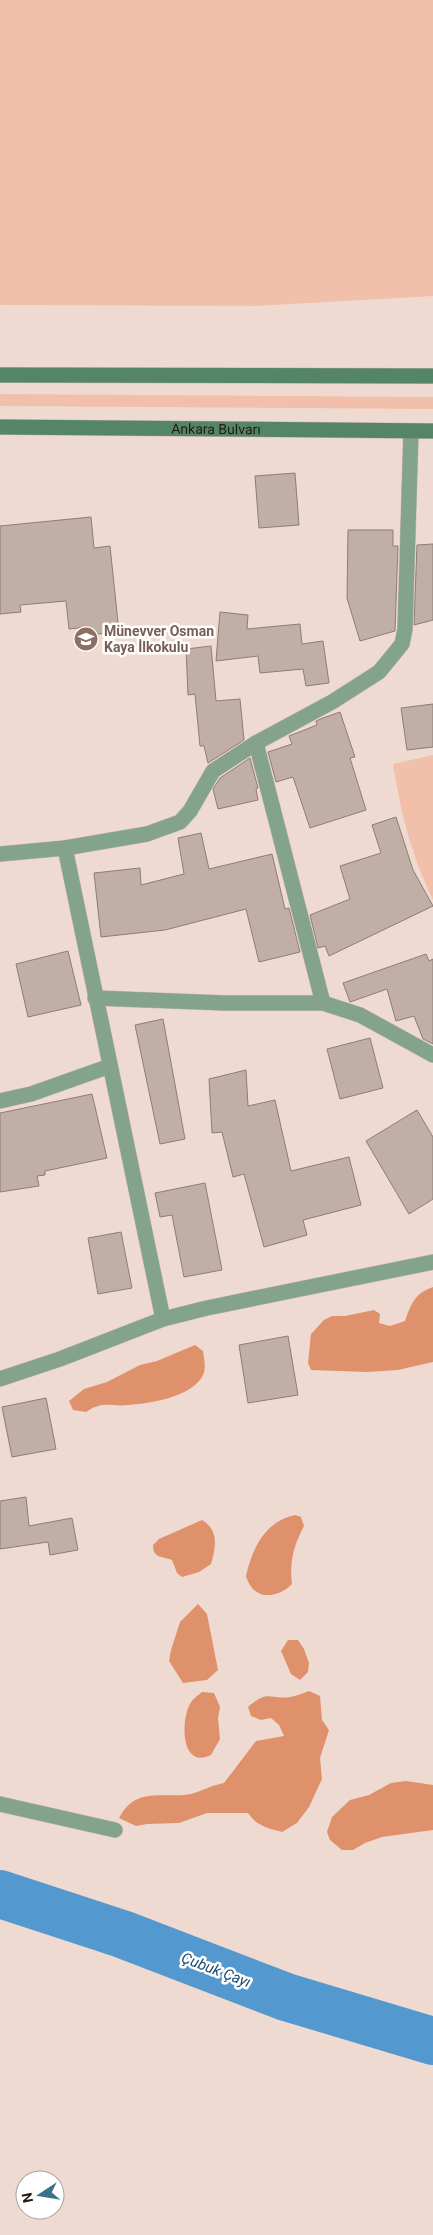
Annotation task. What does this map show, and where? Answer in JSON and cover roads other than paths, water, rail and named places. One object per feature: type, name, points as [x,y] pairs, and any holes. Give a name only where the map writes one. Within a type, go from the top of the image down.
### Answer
[{"type":"main road","points":[[0,375],[433,376]]},
{"type":"main road","name":"Ankara Bulvarı","points":[[0,427],[433,431]]},
{"type":"street","points":[[0,854],[65,848],[147,834],[180,822],[190,811],[214,771],[256,743],[358,687],[379,672],[402,644],[405,629],[411,430]]},
{"type":"street","points":[[256,743],[323,1003]]},
{"type":"street","points":[[65,848],[163,1319]]},
{"type":"street","points":[[95,998],[207,1002],[323,1003],[360,1015],[433,1055]]},
{"type":"street","points":[[0,1101],[31,1094],[110,1066]]},
{"type":"street","points":[[0,1379],[60,1359],[163,1319],[207,1308],[433,1262]]},
{"type":"street","points":[[0,1804],[115,1830]]},
{"type":"waterway","name":"Çubuk Çayı","points":[[0,1894],[122,1934],[286,1997],[433,2041]]},
{"type":"place","name":"Münevver Osman Kaya İlkokulu","points":[[86,639]]}]
